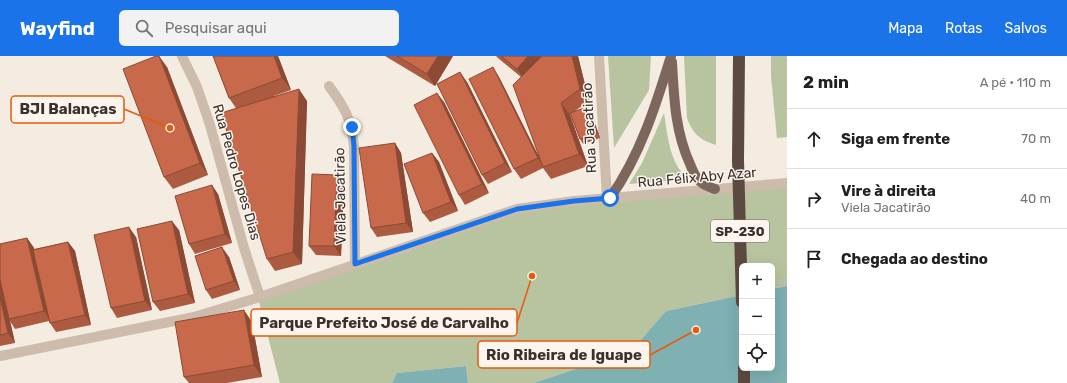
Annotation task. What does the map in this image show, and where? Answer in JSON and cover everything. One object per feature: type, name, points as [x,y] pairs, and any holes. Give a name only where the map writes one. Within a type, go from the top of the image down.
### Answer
[{"type":"highway","name":"SP-230","points":[[739,56],[738,160],[742,299]]},
{"type":"highway","points":[[744,371],[744,383]]},
{"type":"main road","points":[[609,199],[621,183],[646,128],[656,105],[672,56]]},
{"type":"main road","points":[[672,56],[674,102],[685,154],[696,177],[707,186],[715,189]]},
{"type":"street","name":"Rua Pedro Lopes Dias","points":[[182,56],[197,87],[210,125],[244,248],[260,297]]},
{"type":"street","name":"Rua Jacatirão","points":[[599,56],[609,199]]},
{"type":"street","name":"Viela Jacatirão","points":[[329,86],[344,108],[352,127],[354,146],[355,264]]},
{"type":"street","name":"Rua Félix Aby Azar","points":[[0,356],[194,316],[260,297],[517,209],[574,201],[787,182]]},
{"type":"green space","points":[[608,56],[651,56],[649,90],[614,148]]},
{"type":"green space","points":[[684,56],[716,56],[716,145],[698,136],[687,118]]},
{"type":"green space","points":[[771,56],[787,56],[787,137],[777,138],[771,76]]},
{"type":"green space","points":[[664,113],[670,149],[677,165],[688,179],[629,184],[642,163]]},
{"type":"green space","points":[[787,185],[787,286],[775,288],[775,263],[739,263],[739,296],[666,311],[632,350],[534,383],[468,383],[466,366],[398,373],[392,383],[280,383],[258,298],[515,210]]},
{"type":"water","points":[[787,286],[787,383],[534,383],[632,350],[666,311],[739,296],[739,371],[775,371],[775,288]]},
{"type":"water","points":[[466,366],[468,383],[392,383],[397,373]]},
{"type":"building","points":[[159,56],[200,163],[164,177],[123,69]]},
{"type":"building","points":[[213,56],[274,56],[282,78],[229,98]]},
{"type":"building","points":[[397,56],[438,56],[427,74]]},
{"type":"building","points":[[501,56],[528,56],[517,69]]},
{"type":"building","points":[[542,56],[572,56],[580,89],[561,103],[579,154],[543,167],[513,85]]},
{"type":"building","points":[[493,67],[538,158],[514,169],[469,79]]},
{"type":"building","points":[[460,72],[505,163],[482,175],[437,84]]},
{"type":"building","points":[[299,89],[293,252],[267,259],[221,113]]},
{"type":"building","points":[[437,93],[482,184],[459,195],[414,105]]},
{"type":"building","points":[[587,107],[597,133],[580,139],[570,113]]},
{"type":"building","points":[[395,143],[406,223],[371,228],[359,148]]},
{"type":"building","points":[[432,153],[451,202],[423,213],[404,164]]},
{"type":"building","points":[[312,174],[337,175],[334,246],[309,246]]},
{"type":"building","points":[[212,185],[225,234],[189,244],[175,196]]},
{"type":"building","points":[[172,221],[188,294],[153,302],[137,229]]},
{"type":"building","points":[[129,227],[145,301],[111,308],[94,235]]},
{"type":"building","points":[[27,238],[44,311],[9,319],[0,280],[0,244]]},
{"type":"building","points":[[68,242],[85,315],[50,323],[33,250]]},
{"type":"building","points":[[222,247],[234,281],[206,290],[195,256]]},
{"type":"building","points":[[0,297],[8,333],[0,335]]},
{"type":"building","points":[[244,310],[254,365],[184,377],[175,322]]},
{"type":"place","name":"BJI Balanças","points":[[170,128]]},
{"type":"place","name":"Parque Prefeito José de Carvalho","points":[[532,276]]},
{"type":"place","name":"Rio Ribeira de Iguape","points":[[696,330]]},
{"type":"route","points":[[352,127],[354,146],[355,264],[517,209],[543,204],[610,198]]}]
